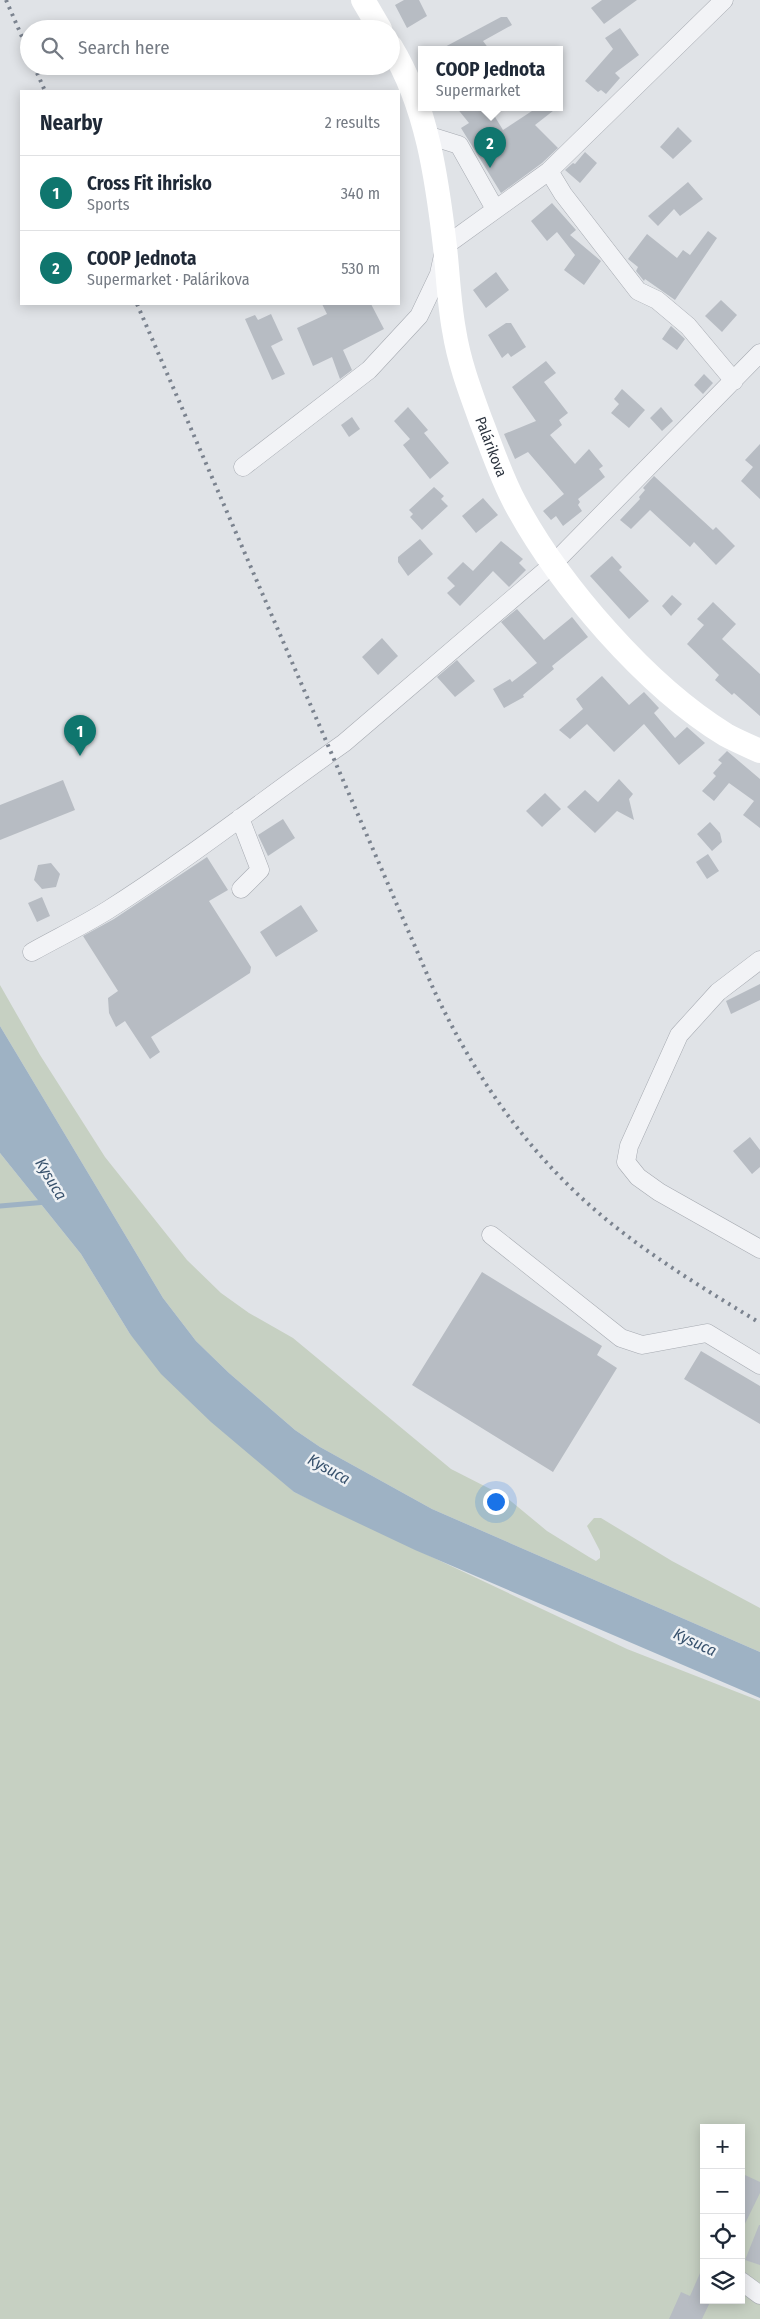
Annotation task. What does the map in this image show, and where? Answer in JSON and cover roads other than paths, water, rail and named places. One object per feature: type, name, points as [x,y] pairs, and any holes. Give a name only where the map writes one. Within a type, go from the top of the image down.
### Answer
[{"type":"main road","points":[[362,0],[374,20]]},
{"type":"main road","name":"Palárikova","points":[[400,67],[418,108]]},
{"type":"main road","name":"Palárikova","points":[[419,111],[427,135],[445,246],[453,326],[459,358],[508,488],[552,564],[612,636],[661,686],[693,713],[728,736],[760,751]]},
{"type":"street","points":[[243,467],[369,370],[419,316],[439,274],[445,246],[549,171],[724,0]]},
{"type":"street","points":[[427,135],[459,146],[495,209]]},
{"type":"street","points":[[549,171],[563,194],[638,291],[657,300],[688,326],[734,381]]},
{"type":"street","points":[[32,952],[107,910],[344,743],[552,564],[760,353]]},
{"type":"street","points":[[240,818],[260,870],[241,889]]},
{"type":"street","points":[[760,960],[718,992],[679,1036],[629,1146],[626,1162],[638,1177],[660,1192],[760,1249]]},
{"type":"street","points":[[491,1235],[621,1338],[642,1345],[707,1333],[760,1365]]},
{"type":"street","points":[[745,2284],[760,2296]]},
{"type":"water","name":"Kysuca","points":[[0,1026],[163,1298],[196,1341],[229,1373],[295,1430],[320,1447],[432,1509],[760,1652],[760,1698],[415,1550],[294,1492],[211,1422],[161,1374],[130,1334],[81,1254],[0,1153]]},
{"type":"waterway","name":"Kysuca","points":[[0,1206],[47,1202]]},
{"type":"railway","points":[[6,0],[20,32]]},
{"type":"railway","points":[[38,75],[45,90]]},
{"type":"railway","points":[[137,305],[433,988],[471,1060],[516,1126],[541,1156],[598,1213],[661,1261],[760,1323]]},
{"type":"place","name":"COOP Jednota","points":[[490,168]]},
{"type":"place","name":"Cross Fit ihrisko","points":[[80,756]]}]
